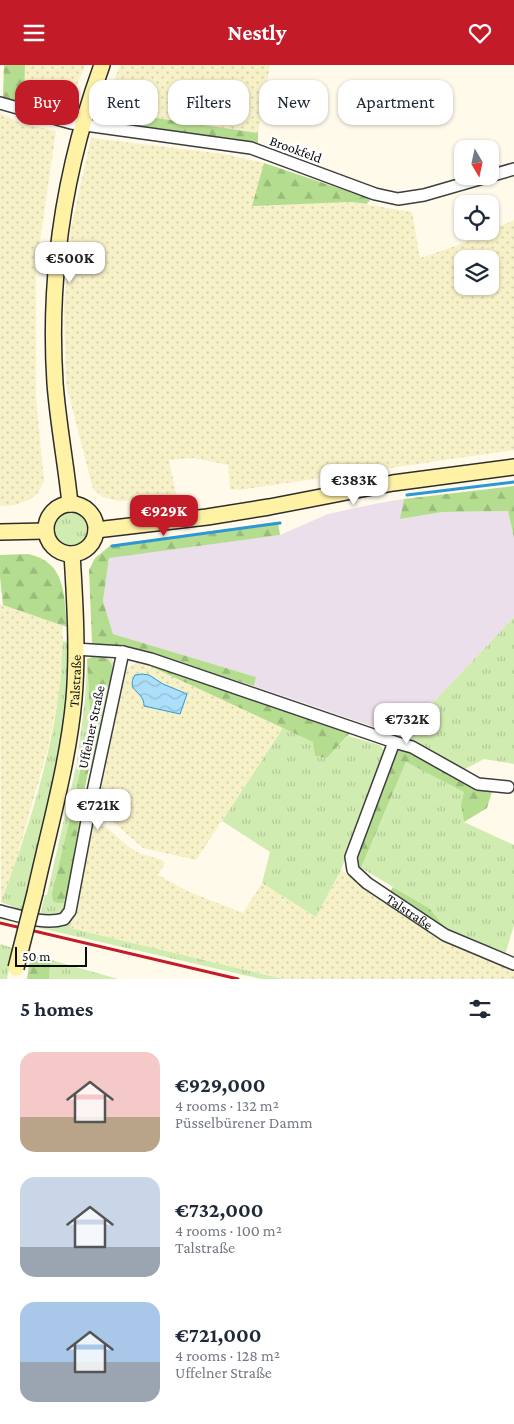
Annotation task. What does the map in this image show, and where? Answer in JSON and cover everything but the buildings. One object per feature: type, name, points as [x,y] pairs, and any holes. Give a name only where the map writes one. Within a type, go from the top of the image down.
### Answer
[{"type":"street","points":[[70,504],[55,383],[54,307],[60,227],[69,174],[82,124],[102,65]]},
{"type":"street","name":"Brookfeld","points":[[0,103],[65,121],[251,148],[374,193],[398,199],[424,195],[514,169]]},
{"type":"street","points":[[96,530],[207,517],[393,483],[514,467]]},
{"type":"street","points":[[70,504],[78,505],[91,514],[96,530],[92,544],[80,553],[72,555],[64,554],[51,545],[46,531],[50,516],[62,506],[70,504]]},
{"type":"street","points":[[0,532],[46,531]]},
{"type":"street","points":[[72,555],[75,649]]},
{"type":"street","name":"Talstraße","points":[[15,973],[67,751],[74,699],[75,649],[123,652],[151,659],[412,747],[478,784],[508,787]]},
{"type":"street","name":"Uffelner Straße","points":[[0,911],[32,919],[57,921],[64,919],[70,911],[88,810],[123,652]]},
{"type":"street","name":"Talstraße","points":[[394,742],[351,857],[353,870],[367,883],[445,935],[514,964]]},
{"type":"shaded area","points":[[25,65],[85,65],[79,80],[24,80]]},
{"type":"shaded area","points":[[120,65],[270,65],[267,80],[259,80],[258,133],[204,125],[249,125],[249,80],[168,80],[168,120],[158,118],[158,80],[114,80]]},
{"type":"shaded area","points":[[0,113],[15,120],[15,125],[30,125],[56,131],[36,268],[36,398],[44,481],[38,493],[29,500],[14,505],[0,506]]},
{"type":"shaded area","points":[[91,138],[224,154],[264,163],[253,206],[351,202],[412,212],[420,258],[469,240],[499,240],[499,227],[514,220],[514,450],[238,490],[230,489],[228,465],[194,458],[169,460],[177,498],[119,501],[103,497],[93,489],[66,384],[64,307],[71,228]]},
{"type":"shaded area","points":[[404,499],[401,519],[443,512],[508,511],[514,538],[514,617],[401,736],[254,686],[256,677],[113,634],[103,601],[109,557],[280,535],[328,514]]},
{"type":"shaded area","points":[[0,604],[62,625],[63,641],[60,690],[48,748],[13,871],[1,902]]},
{"type":"shaded area","points":[[139,661],[283,728],[196,860],[143,848],[95,806],[126,669]]},
{"type":"shaded area","points":[[90,821],[99,821],[129,847],[141,854],[162,860],[165,863],[158,875],[187,891],[243,913],[262,883],[316,917],[341,870],[443,939],[514,971],[514,979],[283,979],[70,928]]},
{"type":"green space","points":[[4,65],[25,65],[25,80],[15,80],[15,102],[3,97]]},
{"type":"green space","points":[[158,118],[168,120],[168,125],[204,125],[258,133],[258,146],[126,125],[158,125]]},
{"type":"green space","points":[[264,163],[371,199],[367,204],[351,202],[252,206]]},
{"type":"green space","points":[[514,486],[514,538],[508,511],[443,512],[400,519],[404,499]]},
{"type":"green space","points":[[71,512],[83,518],[89,530],[83,542],[71,548],[59,542],[53,530],[59,518]]},
{"type":"green space","points":[[278,522],[280,535],[109,558],[103,601],[113,634],[256,677],[254,686],[128,648],[92,643],[89,570],[95,558],[111,545]]},
{"type":"green space","points":[[28,554],[50,564],[61,581],[67,627],[3,605],[0,555]]},
{"type":"green space","points":[[514,617],[514,764],[484,759],[463,770],[401,736]]},
{"type":"green space","points":[[63,641],[70,642],[70,676],[62,743],[49,810],[22,910],[1,902],[28,825],[50,745],[60,685]]},
{"type":"green space","points":[[98,655],[104,656],[112,665],[112,684],[95,685],[96,706],[102,707],[102,716],[96,717],[94,744],[80,811],[69,887],[63,903],[57,903],[53,901],[52,894],[76,792],[90,715],[87,659]]},
{"type":"green space","points":[[108,658],[113,661],[116,670],[68,907],[56,915],[40,915],[45,895],[47,895],[77,762],[85,699],[87,659],[90,714],[76,792],[55,881],[80,812],[89,776],[96,717],[102,716],[96,706],[95,685],[112,662]]},
{"type":"green space","points":[[139,661],[350,733],[327,758],[315,756],[313,742]]},
{"type":"green space","points":[[283,728],[314,742],[315,756],[327,758],[348,736],[380,745],[385,752],[341,870],[316,917],[262,883],[270,852],[222,821]]},
{"type":"green space","points":[[397,748],[410,749],[493,788],[487,808],[464,822],[461,805],[464,792],[406,762],[361,868],[354,858]]},
{"type":"green space","points":[[406,762],[465,792],[461,805],[464,822],[514,845],[514,925],[505,955],[449,932],[429,908],[361,868]]},
{"type":"green space","points":[[393,887],[429,908],[449,932],[389,893]]},
{"type":"green space","points":[[0,914],[49,924],[73,914],[70,928],[283,979],[262,979],[0,919]]},
{"type":"green space","points":[[0,944],[13,948],[7,979],[0,979]]},
{"type":"green space","points":[[31,953],[55,961],[50,965],[49,979],[27,979]]},
{"type":"green space","points":[[55,961],[118,979],[49,979],[50,965]]},
{"type":"water","points":[[135,675],[149,675],[163,684],[187,694],[180,714],[144,706],[141,697],[132,685]]},
{"type":"waterway","points":[[407,495],[514,482]]},
{"type":"waterway","points":[[112,546],[280,523]]},
{"type":"railway","points":[[0,923],[238,979]]}]
